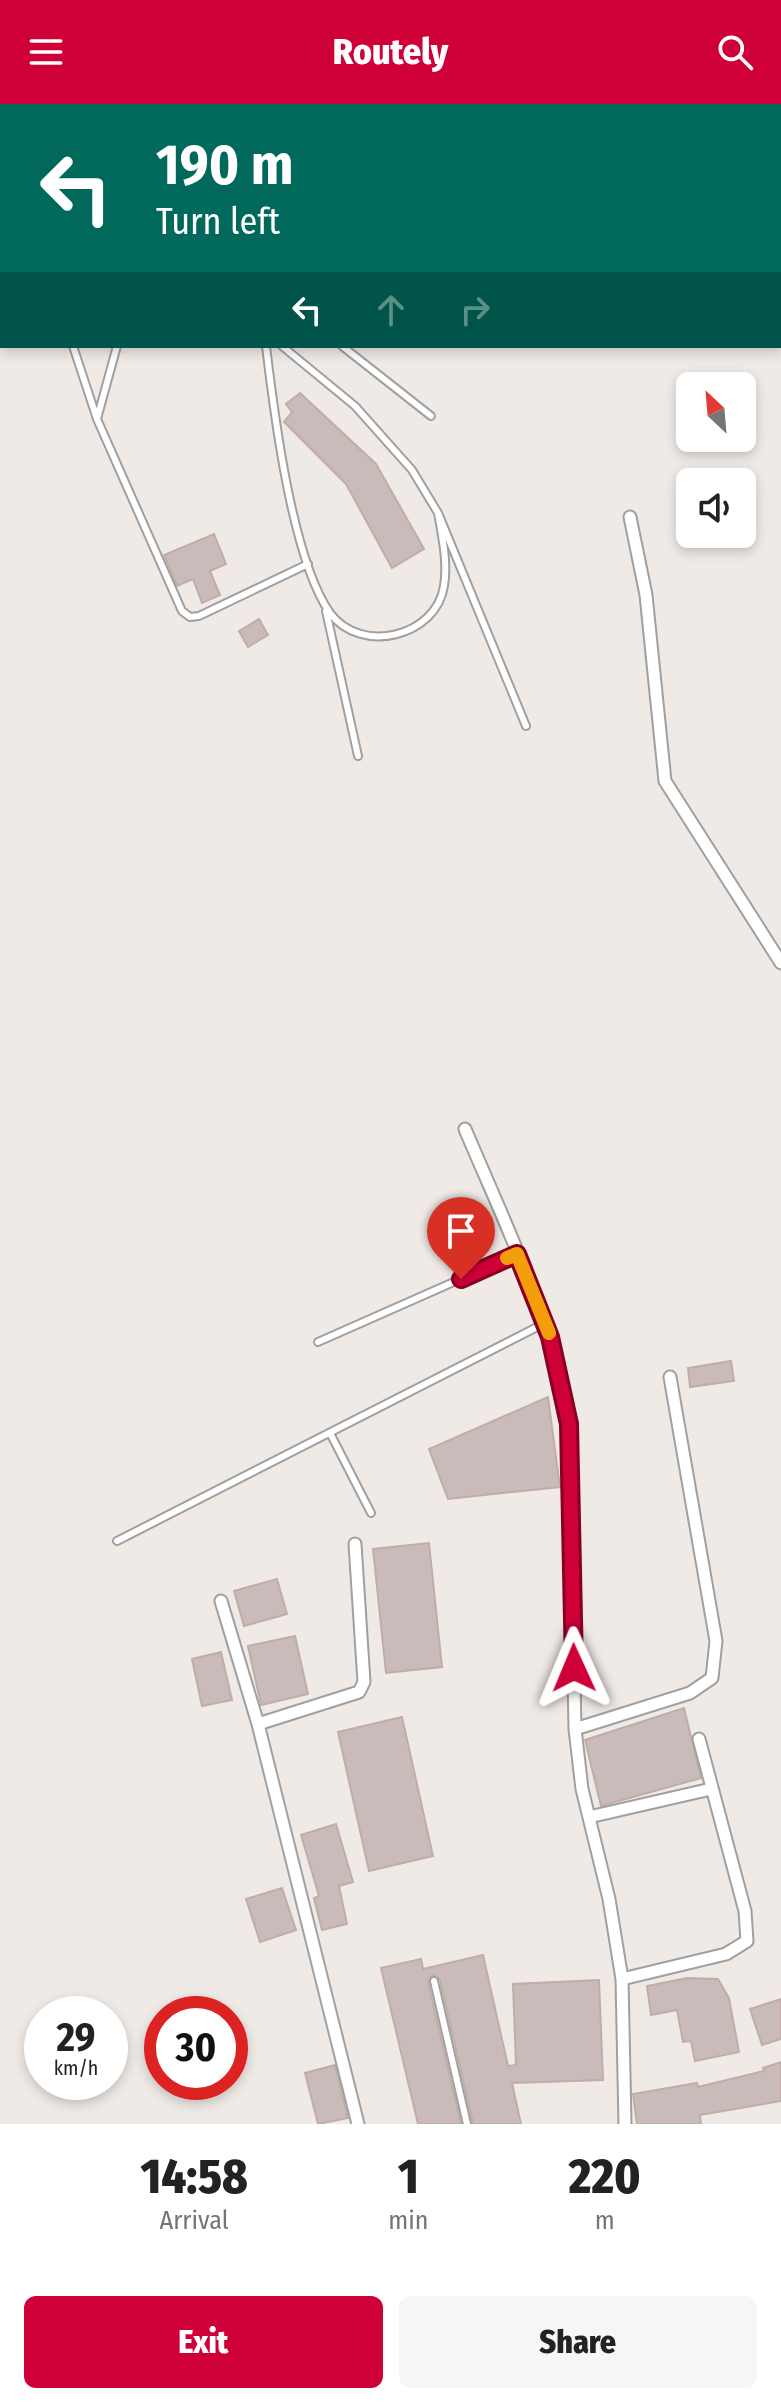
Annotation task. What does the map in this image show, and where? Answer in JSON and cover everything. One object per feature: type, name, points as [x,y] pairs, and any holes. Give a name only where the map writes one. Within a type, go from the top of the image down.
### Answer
[{"type":"street","points":[[630,517],[646,595],[665,781],[781,963]]},
{"type":"street","points":[[465,1129],[545,1323],[562,1378],[569,1424],[575,1729],[589,1817],[609,1899],[622,1979],[625,2124]]},
{"type":"street","points":[[575,1729],[690,1693],[712,1678],[716,1641],[670,1377]]},
{"type":"street","points":[[258,1724],[359,1692],[364,1682],[355,1544]]},
{"type":"street","points":[[221,1601],[258,1724],[358,2124]]},
{"type":"street","points":[[622,1979],[726,1954],[740,1949],[747,1941],[745,1911],[699,1739]]},
{"type":"street","points":[[589,1817],[711,1789]]},
{"type":"lane","points":[[74,348],[97,419],[182,611],[190,617],[199,616],[308,564]]},
{"type":"lane","points":[[97,419],[116,348]]},
{"type":"lane","points":[[266,348],[287,480],[308,564],[324,600],[341,625],[358,634],[380,636],[418,626],[436,611],[444,587],[445,560],[438,513]]},
{"type":"lane","points":[[284,348],[355,406],[412,470],[438,513],[526,726]]},
{"type":"lane","points":[[345,348],[431,416]]},
{"type":"lane","points":[[324,600],[358,756]]},
{"type":"lane","points":[[318,1342],[517,1254]]},
{"type":"lane","points":[[117,1541],[545,1323]]},
{"type":"lane","points":[[330,1433],[371,1513]]},
{"type":"lane","points":[[434,1981],[467,2124]]},
{"type":"building","points":[[300,393],[376,464],[424,549],[392,568],[346,484],[284,422],[292,412],[286,404]]},
{"type":"building","points":[[214,534],[226,564],[210,571],[220,595],[202,603],[193,579],[177,586],[164,555]]},
{"type":"building","points":[[259,619],[268,635],[248,647],[239,631]]},
{"type":"building","points":[[731,1361],[734,1381],[690,1387],[688,1368]]},
{"type":"building","points":[[548,1397],[560,1487],[448,1499],[429,1449]]},
{"type":"building","points":[[429,1543],[442,1667],[386,1673],[373,1549]]},
{"type":"building","points":[[277,1579],[287,1614],[244,1626],[234,1591]]},
{"type":"building","points":[[295,1636],[308,1694],[261,1705],[248,1646]]},
{"type":"building","points":[[221,1652],[232,1700],[202,1706],[192,1659]]},
{"type":"building","points":[[684,1708],[701,1778],[601,1806],[585,1740]]},
{"type":"building","points":[[402,1717],[433,1856],[369,1871],[338,1732]]},
{"type":"building","points":[[336,1824],[353,1882],[339,1886],[347,1924],[322,1930],[314,1898],[319,1896],[301,1835]]},
{"type":"building","points":[[282,1888],[296,1930],[260,1942],[246,1899]]},
{"type":"building","points":[[483,1955],[508,2066],[516,2065],[513,1984],[599,1980],[603,2080],[512,2083],[521,2124],[473,2124],[440,1980],[432,1975],[428,1982],[461,2124],[418,2124],[381,1968],[421,1959],[423,1969]]},
{"type":"building","points":[[687,1978],[718,1979],[729,1998],[739,2052],[695,2061],[691,2041],[683,2042],[677,2010],[651,2015],[647,1986]]},
{"type":"building","points":[[781,1999],[781,2039],[762,2045],[750,2009]]},
{"type":"building","points":[[781,2062],[781,2101],[700,2115],[701,2124],[637,2124],[633,2094],[697,2083],[698,2087],[764,2071],[763,2068]]},
{"type":"building","points":[[335,2065],[348,2118],[318,2124],[305,2073]]},
{"type":"slow traffic","points":[[507,1258],[517,1254],[549,1333]]},
{"type":"route","points":[[461,1279],[517,1254],[533,1289],[562,1378],[569,1424],[574,1668]]}]
